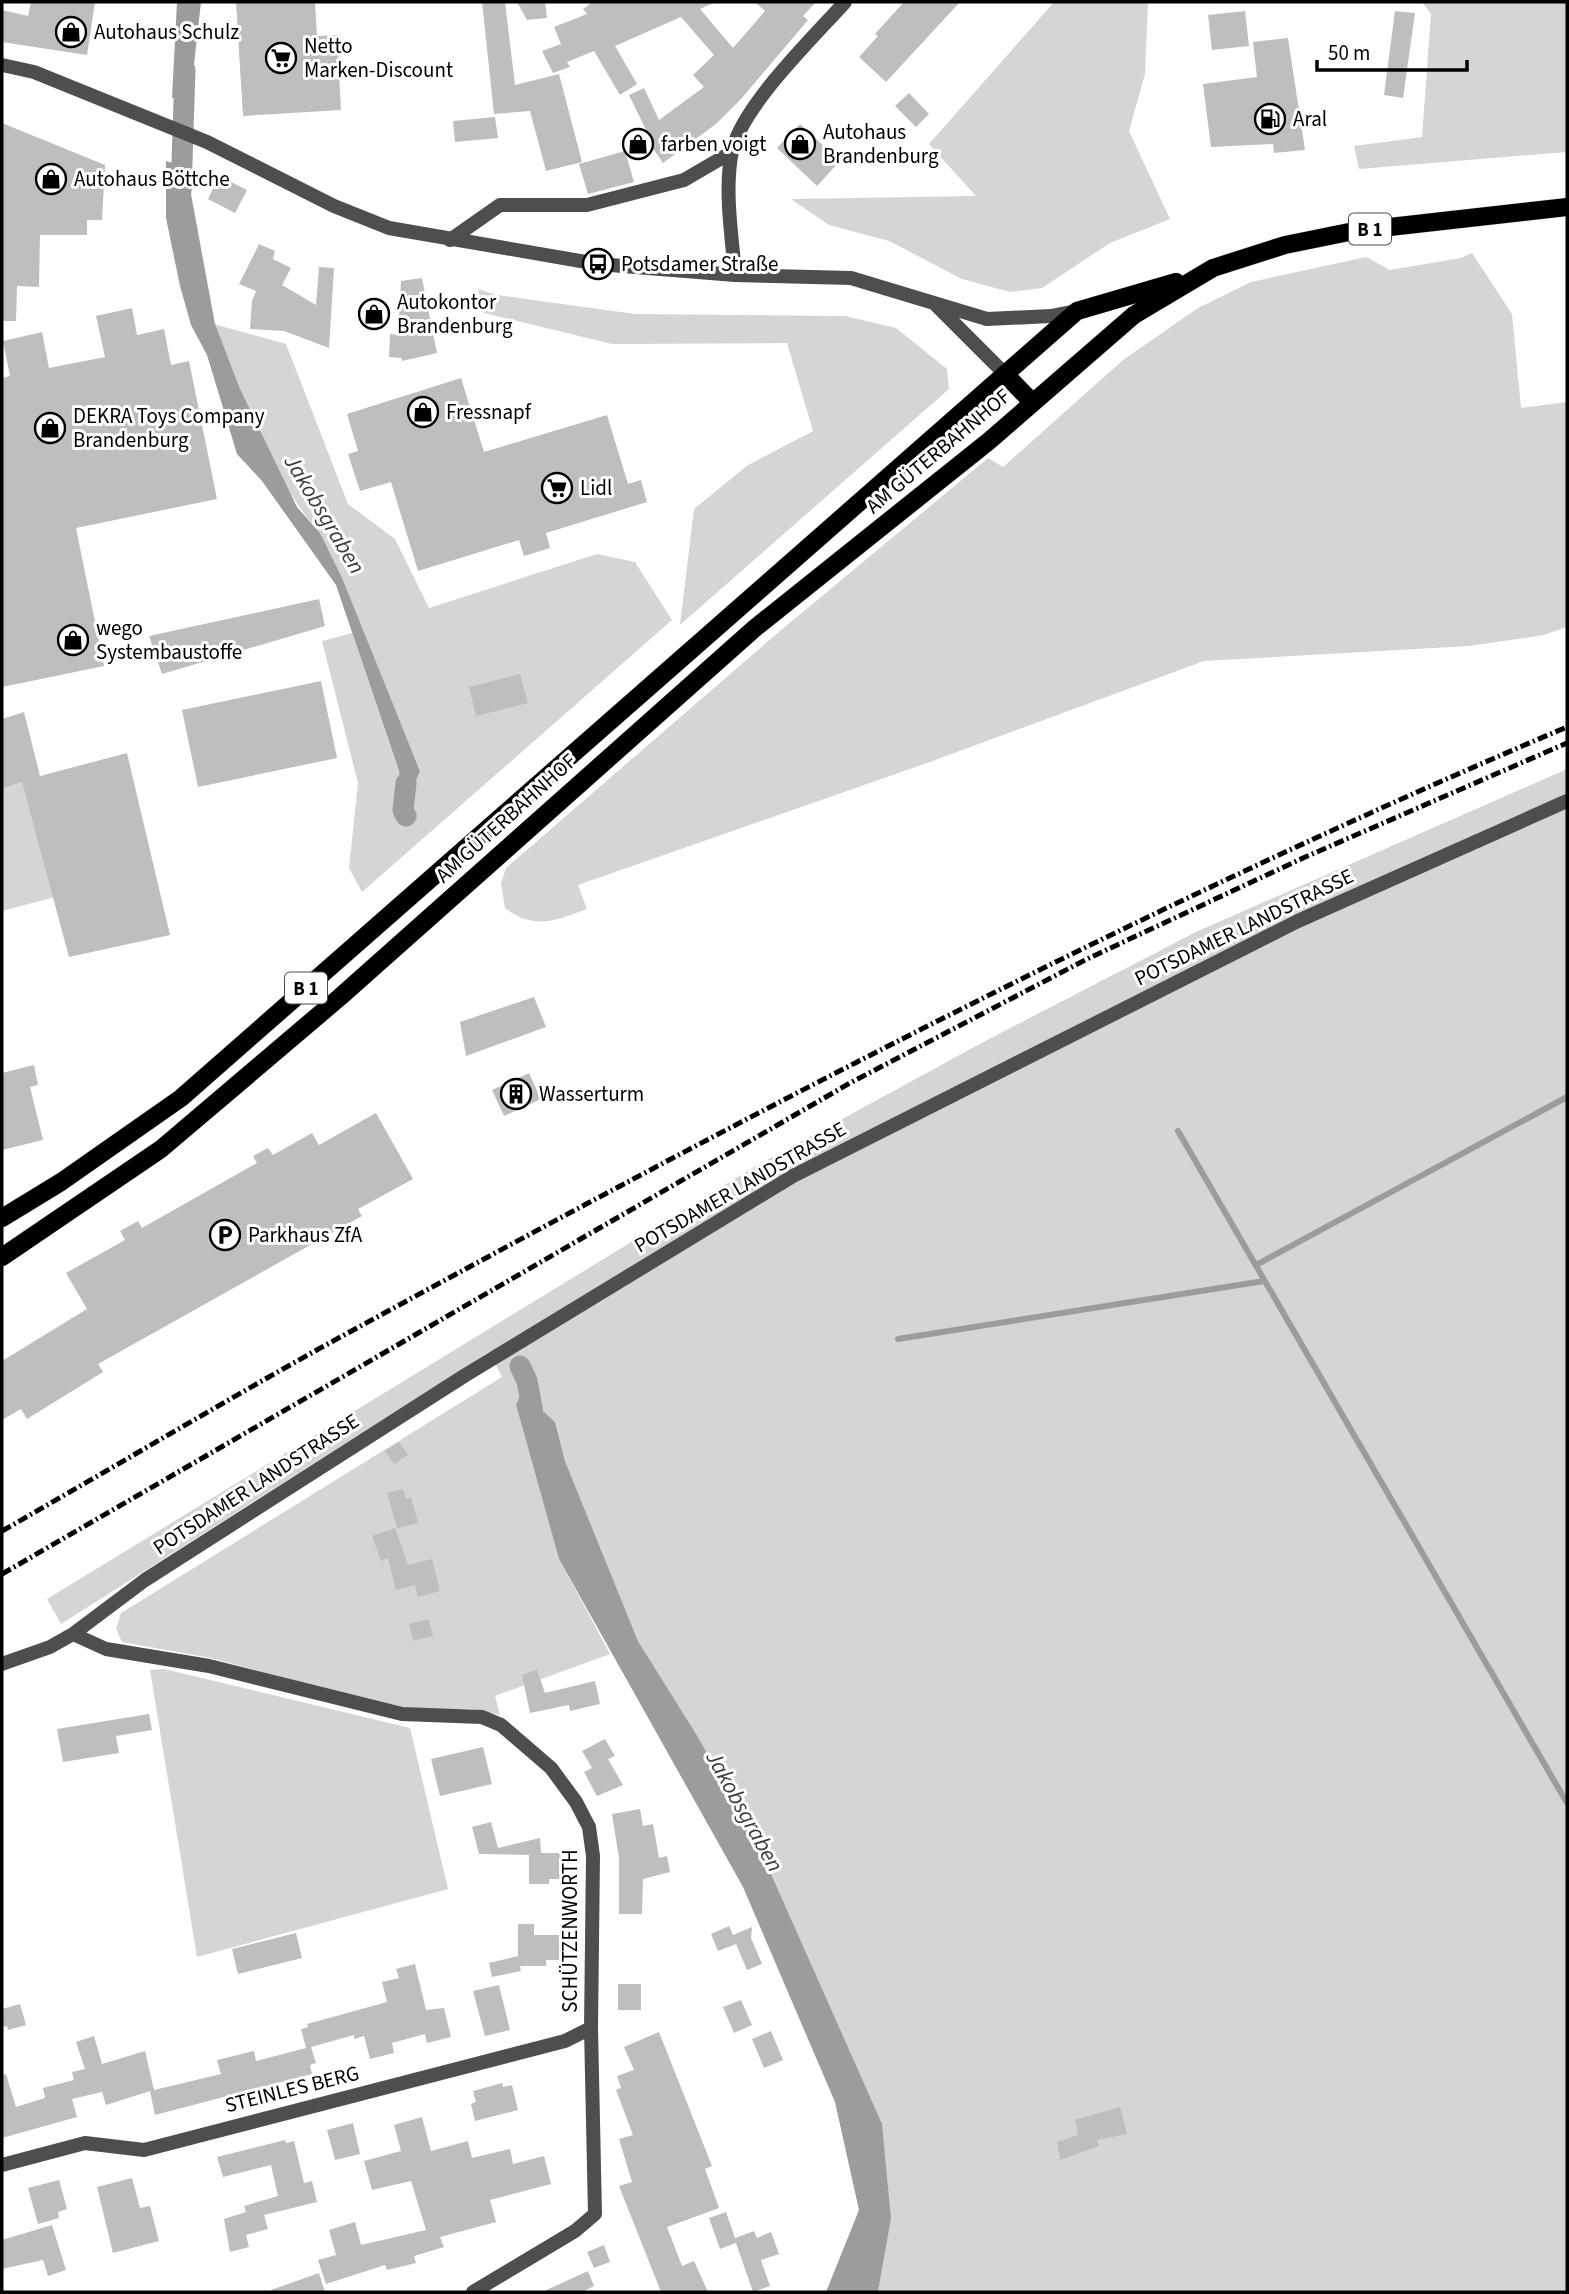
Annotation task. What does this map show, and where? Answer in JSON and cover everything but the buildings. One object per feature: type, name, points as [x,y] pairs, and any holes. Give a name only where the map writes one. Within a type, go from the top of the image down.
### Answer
[{"type":"main road","name":"B 1","points":[[1005,374],[1077,311],[1206,273],[1248,255],[1285,244],[1354,231],[1567,207]]},
{"type":"main road","name":"B 1","points":[[1032,402],[1134,315],[1206,273]]},
{"type":"main road","points":[[1005,374],[1032,402]]},
{"type":"main road","name":"AM GÜTERBAHNHOF","points":[[2,1218],[61,1182],[181,1098],[1005,374]]},
{"type":"main road","name":"AM GÜTERBAHNHOF","points":[[2,1257],[161,1149],[340,997],[755,628],[867,541],[1032,402]]},
{"type":"main road","points":[[430,879],[448,900]]},
{"type":"street","points":[[735,275],[730,185],[732,152],[746,118],[845,2]]},
{"type":"street","points":[[2,65],[34,72],[206,142],[334,206],[389,228],[598,264],[735,275],[851,278],[987,319],[1051,316],[1077,311]]},
{"type":"street","points":[[450,240],[500,205],[587,205],[684,180],[732,152]]},
{"type":"street","points":[[931,300],[1005,374]]},
{"type":"street","name":"POTSDAMER LANDSTRASSE","points":[[2,1664],[50,1647],[73,1634],[145,1580],[453,1383],[793,1175],[1298,921],[1567,801]]},
{"type":"street","name":"SCHÜTZENWORTH","points":[[73,1634],[106,1649],[209,1666],[402,1714],[482,1717],[501,1725],[519,1739],[551,1768],[576,1802],[589,1827],[593,1856],[591,2028],[595,2214],[576,2231],[473,2292]]},
{"type":"street","name":"STEINLES BERG","points":[[2,2165],[85,2143],[144,2150],[565,2041],[591,2028]]},
{"type":"shaded area","points":[[177,2],[201,2],[190,100],[172,98]]},
{"type":"shaded area","points":[[1054,2],[1148,2],[1145,74],[1129,131],[1170,219],[1110,243],[1042,288],[1010,292],[962,279],[889,241],[829,225],[791,199],[976,196],[929,144]]},
{"type":"shaded area","points":[[1422,2],[1567,2],[1567,152],[1359,169],[1354,146],[1422,137],[1431,14]]},
{"type":"shaded area","points":[[166,161],[186,167],[215,324],[240,389],[297,507],[320,533],[342,578],[420,771],[403,810],[399,771],[336,585],[262,481],[237,454],[207,355],[191,325],[180,286],[166,218]]},
{"type":"shaded area","points":[[1472,253],[1512,314],[1521,408],[1567,402],[1567,627],[1544,635],[1469,646],[1204,661],[927,763],[578,885],[587,909],[555,920],[535,921],[505,908],[501,884],[506,868],[774,636],[988,458],[1003,467],[1123,360],[1198,308],[1251,282],[1366,257],[1390,270],[1461,258]]},
{"type":"shaded area","points":[[478,289],[497,295],[635,314],[845,316],[896,328],[947,369],[949,389],[680,625],[694,509],[748,465],[813,431],[787,343],[612,344],[484,313]]},
{"type":"shaded area","points":[[214,324],[286,344],[348,504],[395,539],[429,608],[597,554],[635,562],[672,620],[362,892],[349,868],[358,783],[322,641],[352,633],[399,772],[403,809],[420,770],[320,533],[302,511],[272,461],[246,406]]},
{"type":"shaded area","points":[[1567,769],[1567,2292],[878,2292],[891,2219],[759,1847],[698,1737],[638,1641],[565,1461],[555,1422],[543,1411],[527,1381],[516,1405],[559,1559],[610,1654],[495,1696],[500,1715],[470,1709],[398,1709],[211,1658],[122,1642],[116,1629],[121,1613],[502,1377],[489,1352],[61,1624],[47,1599],[754,1167],[987,1040],[1196,932]]},
{"type":"shaded area","points":[[22,782],[55,897],[2,911],[2,789]]},
{"type":"shaded area","points":[[527,1381],[537,1385],[543,1411],[555,1422],[565,1461],[638,1641],[698,1737],[759,1847],[882,2124],[891,2219],[878,2292],[826,2292],[859,2210],[835,2102],[743,1887],[559,1559],[516,1405]]},
{"type":"shaded area","points":[[164,1669],[410,1728],[448,1889],[197,1957],[150,1670]]},
{"type":"waterway","points":[[181,192],[185,70]]},
{"type":"waterway","name":"Jakobsgraben","points":[[406,783],[403,810],[406,816]]},
{"type":"waterway","points":[[1256,1265],[1567,1097]]},
{"type":"waterway","points":[[1178,1131],[1567,1803]]},
{"type":"waterway","points":[[898,1339],[1264,1281]]},
{"type":"waterway","name":"Jakobsgraben","points":[[520,1366],[527,1381],[532,1407]]},
{"type":"railway","points":[[2,1531],[324,1346],[783,1100],[1094,943],[1250,868],[1567,727]]},
{"type":"railway","points":[[2,1574],[850,1083],[1087,959],[1303,858],[1567,743]]},
{"type":"place","name":"Autohaus Schulz","points":[[71,32]]},
{"type":"place","name":"Netto Marken-Discount","points":[[281,58]]},
{"type":"place","name":"Aral","points":[[1270,119]]},
{"type":"place","name":"farben voigt","points":[[638,144]]},
{"type":"place","name":"Autohaus Brandenburg","points":[[800,144]]},
{"type":"place","name":"Autohaus Böttche","points":[[51,179]]},
{"type":"place","name":"Potsdamer Straße","points":[[598,264]]},
{"type":"place","name":"Autokontor Brandenburg","points":[[374,314]]},
{"type":"place","name":"Fressnapf","points":[[423,412]]},
{"type":"place","name":"DEKRA Toys Company Brandenburg","points":[[50,428]]},
{"type":"place","name":"Lidl","points":[[557,488]]},
{"type":"place","name":"wego Systembaustoffe","points":[[73,640]]},
{"type":"place","name":"Wasserturm","points":[[516,1094]]},
{"type":"place","name":"Parkhaus ZfA","points":[[225,1235]]}]
